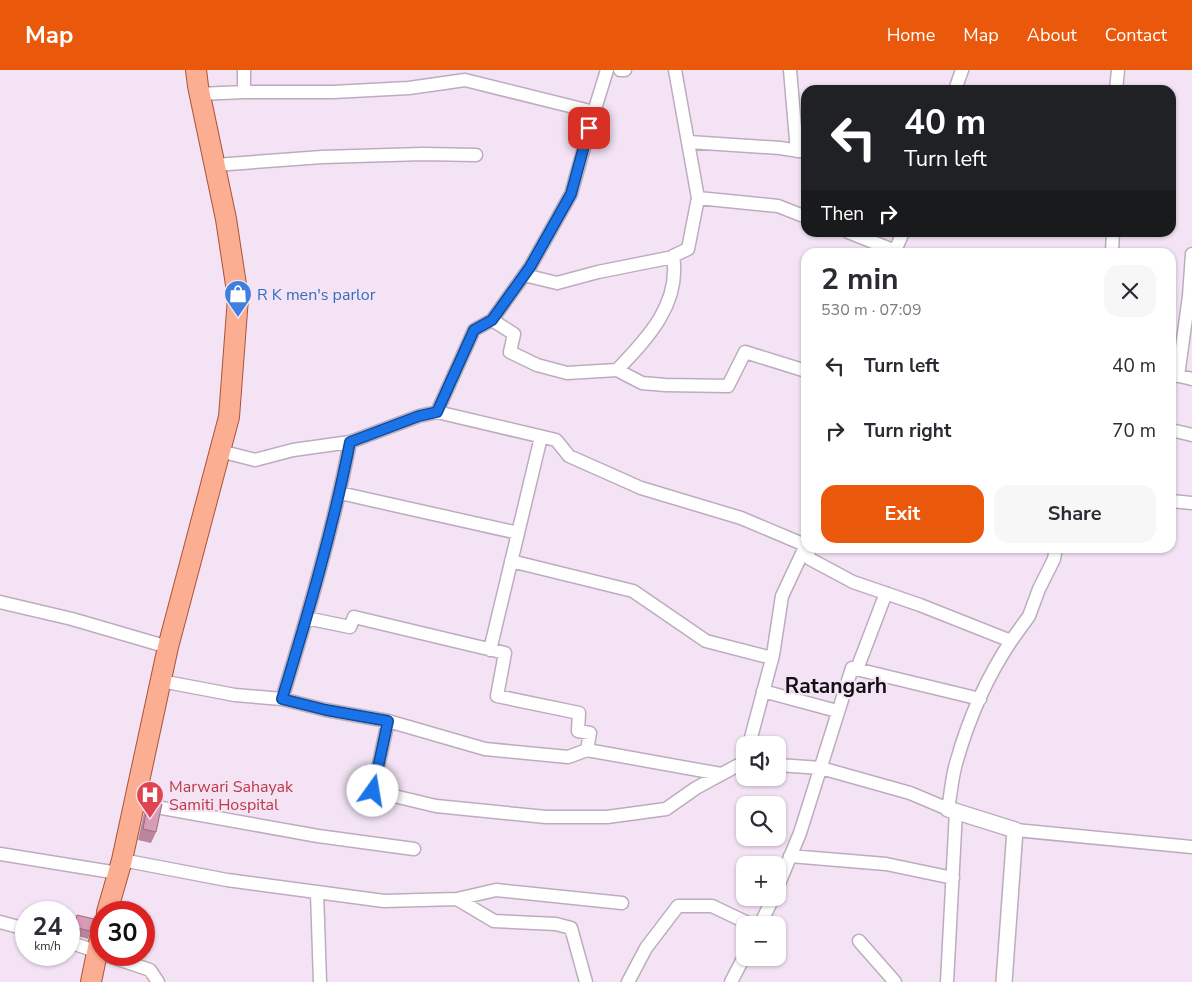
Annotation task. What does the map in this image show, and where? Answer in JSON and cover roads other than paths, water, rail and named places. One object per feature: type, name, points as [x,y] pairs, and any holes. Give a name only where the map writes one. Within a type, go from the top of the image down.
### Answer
[{"type":"main road","points":[[110,901],[120,867],[168,647],[229,417],[238,298],[226,219],[199,94],[196,70]]},
{"type":"main road","points":[[91,982],[96,966]]},
{"type":"street","points":[[244,70],[244,92]]},
{"type":"street","points":[[437,412],[474,330],[492,320],[524,275],[571,194],[607,70]]},
{"type":"street","points":[[620,70],[625,70]]},
{"type":"street","points":[[524,275],[557,283],[598,272],[673,257],[688,249],[698,198],[675,70]]},
{"type":"street","points":[[790,70],[801,144]]},
{"type":"street","points":[[957,85],[962,70]]},
{"type":"street","points":[[1116,85],[1118,70]]},
{"type":"street","points":[[199,94],[333,92],[409,88],[465,80],[594,112]]},
{"type":"street","points":[[688,142],[801,151]]},
{"type":"street","points":[[215,165],[322,157],[423,154],[476,155]]},
{"type":"street","points":[[698,198],[778,206],[801,215]]},
{"type":"street","points":[[860,237],[886,248]]},
{"type":"street","points":[[1176,364],[1189,296],[1192,254]]},
{"type":"street","points":[[617,370],[644,342],[658,322],[672,292],[675,269],[673,257]]},
{"type":"street","points":[[492,320],[514,334],[510,352],[537,364],[567,373],[617,370],[642,383],[728,386],[745,352],[801,369]]},
{"type":"street","points":[[1176,375],[1192,379]]},
{"type":"street","points":[[220,451],[255,460],[292,450],[350,442],[419,416],[437,412],[556,440],[569,456],[641,488],[741,518],[801,543]]},
{"type":"street","points":[[1176,431],[1192,435]]},
{"type":"street","points":[[490,650],[541,437]]},
{"type":"street","points":[[282,699],[340,493],[350,442]]},
{"type":"street","points":[[340,493],[518,533]]},
{"type":"street","points":[[1176,501],[1192,503]]},
{"type":"street","points":[[752,736],[772,658],[782,596],[802,553]]},
{"type":"street","points":[[808,553],[810,559],[853,582],[920,605],[1010,641]]},
{"type":"street","points":[[946,982],[953,878],[952,810],[956,761],[968,725],[996,662],[1029,616],[1055,553]]},
{"type":"street","points":[[511,560],[633,591],[706,641],[772,658]]},
{"type":"street","points":[[857,669],[886,594]]},
{"type":"street","points":[[0,602],[72,619],[168,647]]},
{"type":"street","points":[[306,618],[350,627],[354,617],[505,653],[497,696],[579,714],[578,731],[590,733],[587,750]]},
{"type":"street","points":[[786,866],[800,833],[852,668],[980,700]]},
{"type":"street","points":[[161,682],[235,694],[282,699],[326,710],[388,721],[485,749],[568,758],[587,750],[721,774]]},
{"type":"street","points":[[764,691],[838,711]]},
{"type":"street","points":[[388,721],[373,791],[436,806],[546,817],[607,817],[666,809],[696,788],[736,766]]},
{"type":"street","points":[[786,765],[821,768],[910,793],[952,810],[1016,830],[1192,847]]},
{"type":"street","points":[[134,803],[318,836],[414,850]]},
{"type":"street","points":[[1004,982],[1016,830]]},
{"type":"street","points":[[0,854],[227,880],[384,901],[456,899],[496,890],[622,903]]},
{"type":"street","points":[[790,856],[886,864],[953,878]]},
{"type":"street","points":[[317,892],[320,982]]},
{"type":"street","points":[[456,899],[494,921],[556,924],[571,928],[586,982]]},
{"type":"street","points":[[628,982],[646,948],[678,906],[712,906],[736,917]]},
{"type":"street","points":[[0,922],[15,926]]},
{"type":"street","points":[[860,941],[895,982]]},
{"type":"street","points":[[141,966],[150,970],[158,982]]},
{"type":"street","points":[[731,982],[739,966]]},
{"type":"place","name":"R K men's parlor","points":[[238,318]]},
{"type":"place","name":"Marwari Sahayak Samiti Hospital","points":[[150,819]]},
{"type":"district","name":"Ratangarh","points":[[836,686]]}]
